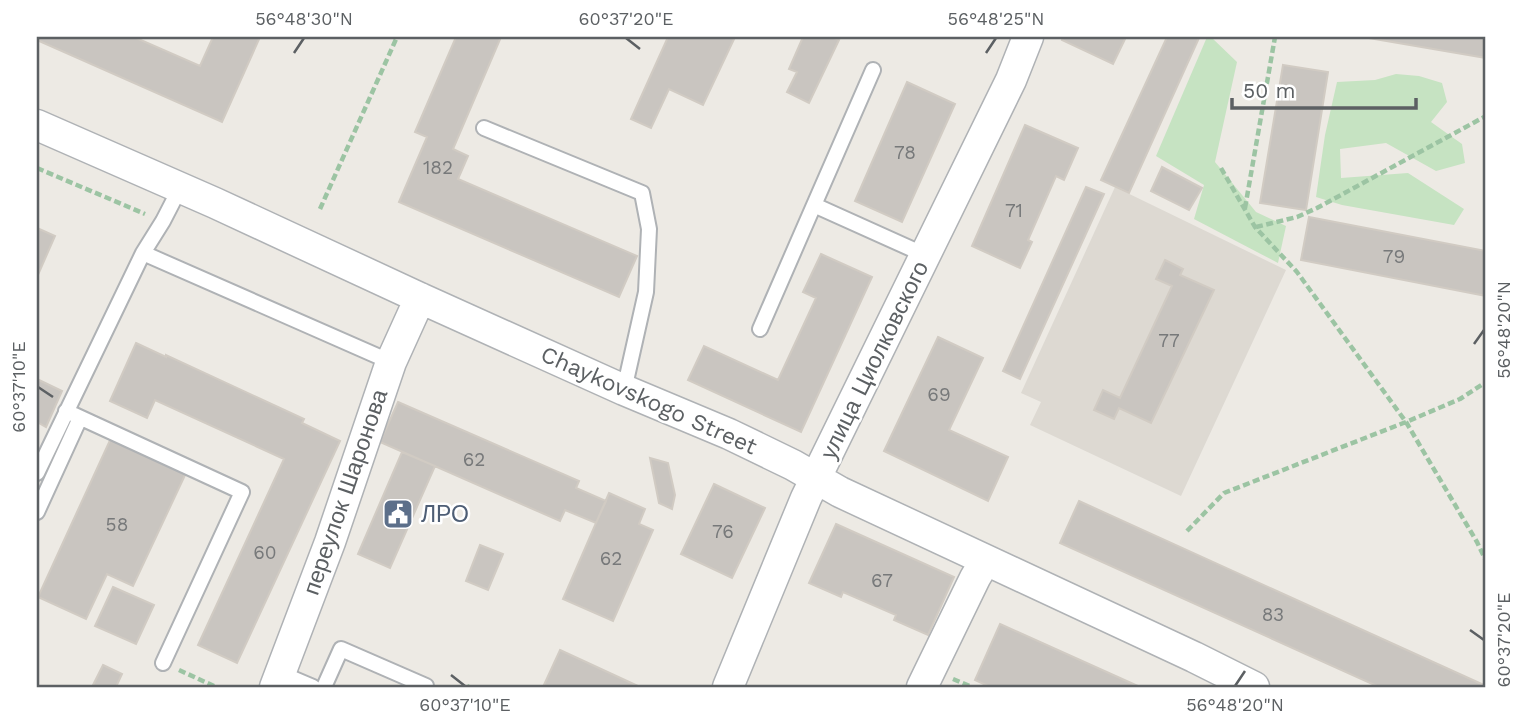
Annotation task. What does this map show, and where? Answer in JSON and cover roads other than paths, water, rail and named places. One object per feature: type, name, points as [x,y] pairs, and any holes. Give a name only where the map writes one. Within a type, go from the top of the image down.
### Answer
[{"type":"street","name":"улица Циолковского","points":[[727,687],[806,498],[1011,80],[1028,37]]},
{"type":"street","name":"Chaykovskogo Street","points":[[37,125],[624,390],[729,434],[793,465],[840,492],[1254,687]]},
{"type":"street","name":"переулок Шаронова","points":[[277,680],[330,542],[391,362],[420,298]]},
{"type":"street","points":[[922,687],[985,561]]},
{"type":"lane","points":[[760,329],[873,70]]},
{"type":"lane","points":[[484,128],[642,193],[649,229],[646,292],[624,390]]},
{"type":"lane","points":[[37,473],[143,253],[180,188]]},
{"type":"lane","points":[[814,205],[925,255]]},
{"type":"lane","points":[[143,253],[391,362]]},
{"type":"lane","points":[[66,411],[242,492],[163,663]]},
{"type":"lane","points":[[37,512],[80,418]]},
{"type":"lane","points":[[324,687],[345,645],[426,687]]},
{"type":"lane","points":[[277,680],[313,687]]},
{"type":"place","name":"ЛРО","points":[[398,514]]}]
